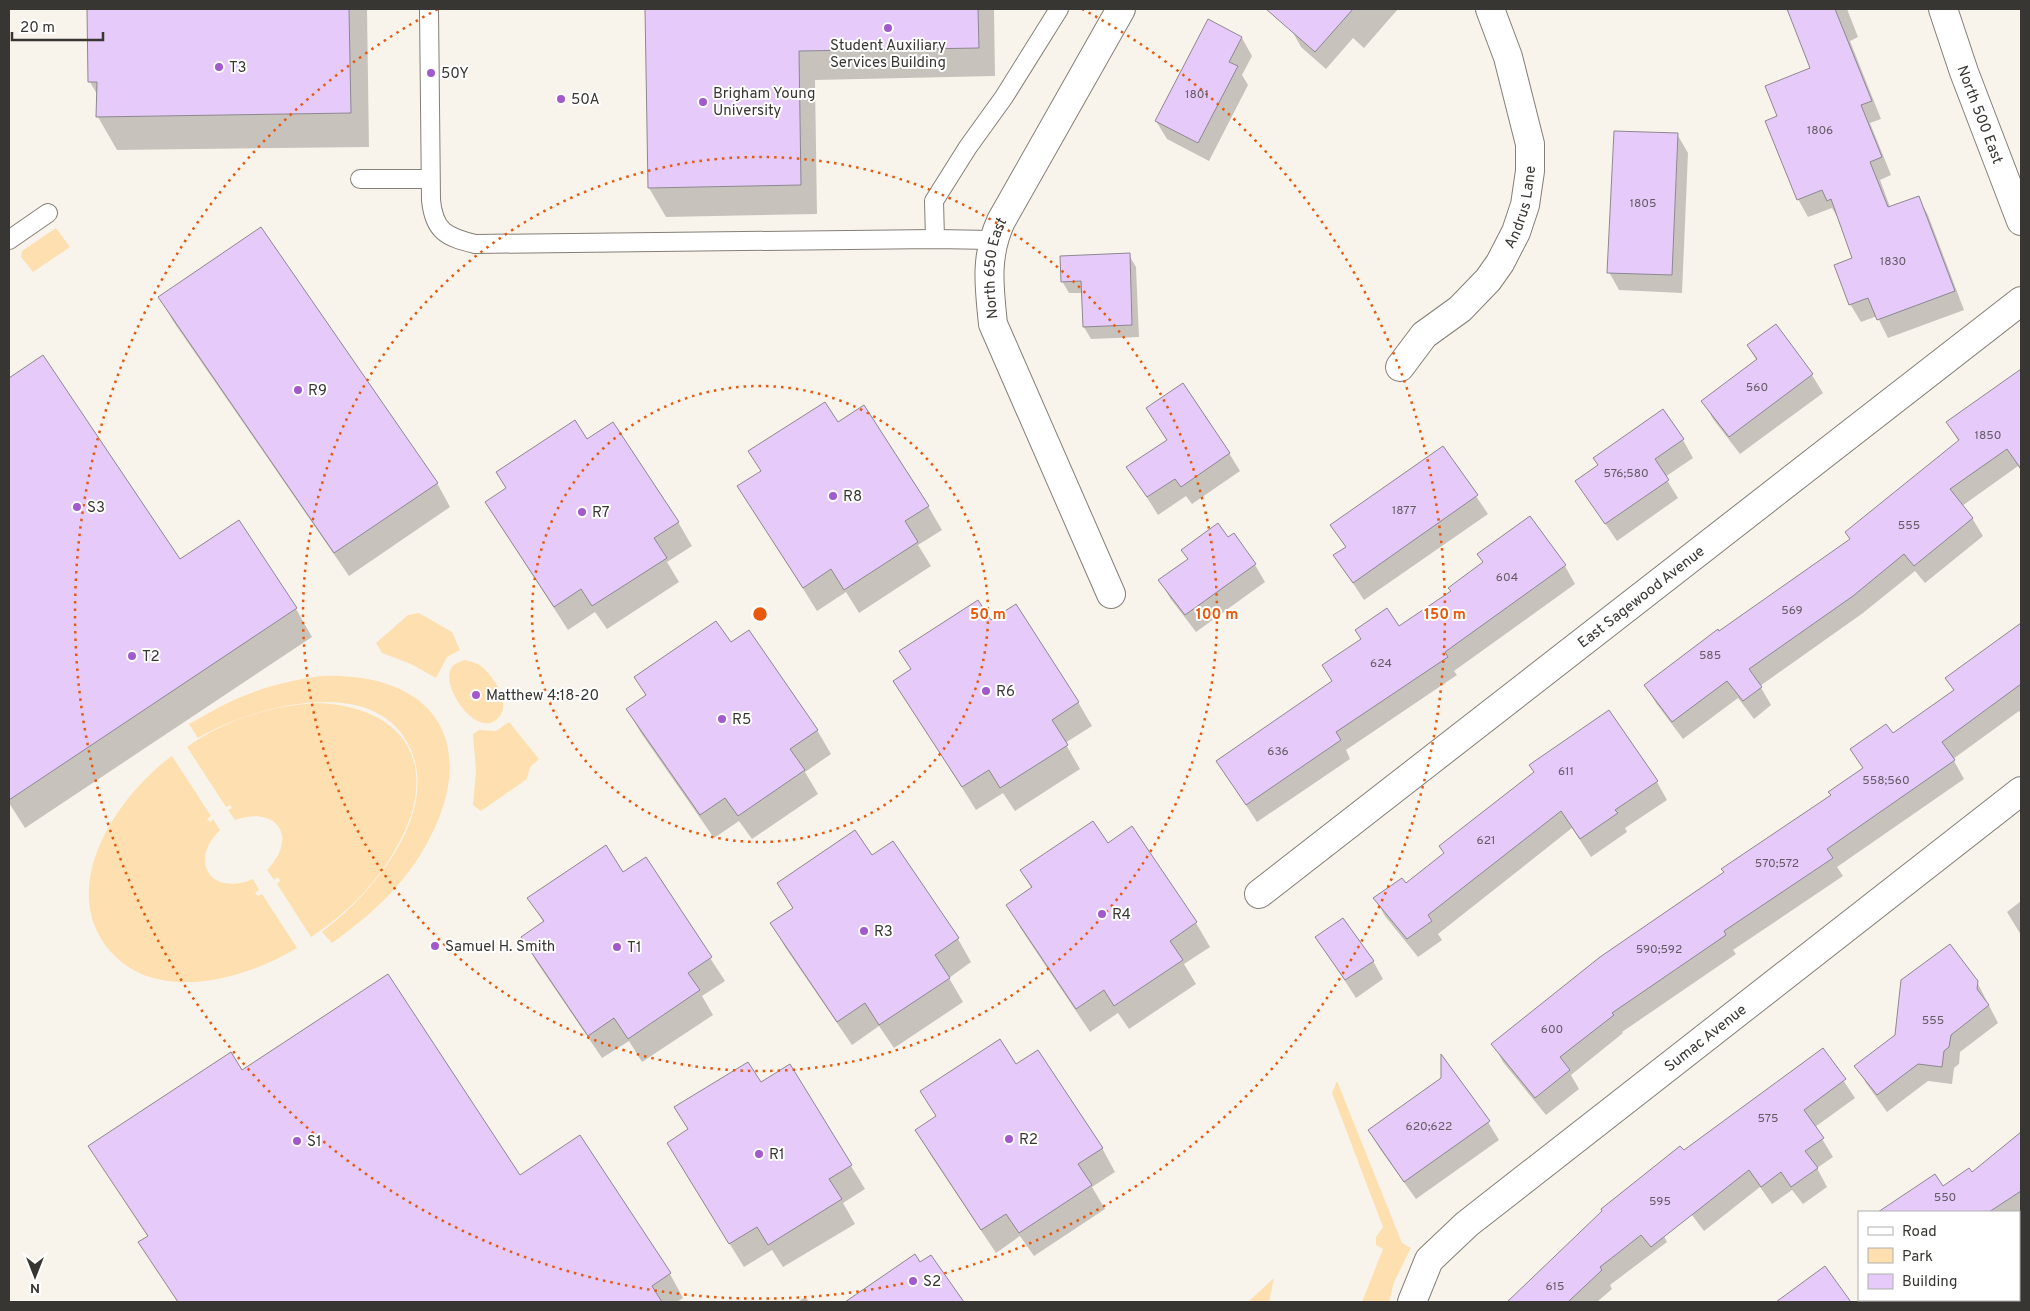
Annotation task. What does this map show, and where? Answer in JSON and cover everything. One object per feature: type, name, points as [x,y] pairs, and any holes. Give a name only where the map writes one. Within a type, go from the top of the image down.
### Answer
[{"type":"street","name":"North 650 East","points":[[1111,594],[993,324],[989,283],[992,240],[1001,221],[1120,9]]},
{"type":"street","name":"Andrus Lane","points":[[1400,366],[1424,335],[1460,309],[1488,280],[1500,263],[1516,232],[1524,205],[1530,171],[1530,144],[1508,57],[1490,9]]},
{"type":"street","name":"North 500 East","points":[[1943,9],[1964,72],[2021,221]]},
{"type":"street","name":"East Sagewood Avenue","points":[[1259,894],[2021,301]]},
{"type":"street","name":"Sumac Avenue","points":[[1412,1302],[1429,1260],[1467,1224],[2021,790]]},
{"type":"lane","points":[[429,9],[430,179],[432,211],[441,231],[450,237],[475,244],[992,240]]},
{"type":"lane","points":[[935,239],[934,201],[1004,97],[1059,9]]},
{"type":"lane","points":[[360,179],[430,179]]},
{"type":"lane","points":[[9,240],[48,213]]},
{"type":"green space","points":[[56,228],[70,247],[33,272],[21,257],[22,251]]},
{"type":"green space","points":[[419,613],[452,632],[460,650],[447,657],[436,678],[411,664],[382,653],[376,643],[408,615]]},
{"type":"green space","points":[[464,660],[474,662],[482,667],[496,684],[503,700],[503,707],[501,714],[496,720],[488,723],[478,721],[461,707],[455,696],[450,685],[449,675],[453,666]]},
{"type":"green space","points":[[321,676],[362,678],[396,687],[422,703],[439,724],[448,750],[449,781],[440,815],[422,852],[393,891],[357,924],[332,943],[322,932],[361,897],[379,876],[395,852],[408,827],[416,801],[417,775],[411,750],[395,725],[372,710],[344,703],[313,702],[281,707],[250,715],[198,738],[189,724],[251,693],[300,679]]},
{"type":"green space","points":[[319,703],[351,708],[377,717],[396,731],[409,749],[416,771],[416,795],[409,821],[387,863],[369,887],[347,909],[311,937],[277,884],[280,881],[278,877],[274,880],[267,870],[277,858],[281,846],[282,836],[279,827],[272,821],[262,817],[250,816],[235,820],[228,810],[232,808],[230,805],[226,807],[187,747],[217,729],[250,716],[284,707]]},
{"type":"green space","points":[[509,722],[539,759],[530,767],[527,779],[481,811],[473,805],[476,771],[473,734],[479,730],[496,731]]},
{"type":"green space","points":[[172,756],[211,816],[207,819],[210,822],[213,819],[220,830],[206,853],[205,864],[209,873],[216,880],[226,883],[238,883],[253,879],[259,890],[255,893],[258,896],[262,894],[297,948],[253,969],[228,977],[176,982],[152,978],[129,968],[110,951],[95,926],[89,899],[91,871],[100,844],[114,818],[132,794]]},
{"type":"green space","points":[[1337,1081],[1402,1243],[1411,1248],[1394,1282],[1389,1302],[1362,1302],[1383,1249],[1376,1245],[1376,1237],[1383,1227],[1332,1093]]},
{"type":"green space","points":[[1274,1278],[1269,1302],[1248,1302]]},
{"type":"building","name":"T3","points":[[87,9],[349,9],[351,113],[96,117],[97,82],[88,82]]},
{"type":"building","points":[[645,9],[978,9],[979,48],[799,51],[801,185],[648,188]]},
{"type":"building","points":[[1266,9],[1353,9],[1315,52]]},
{"type":"building","points":[[1787,9],[1835,9],[1872,101],[1861,105],[1882,157],[1870,162],[1888,207],[1919,196],[1955,291],[1877,320],[1868,298],[1849,305],[1834,265],[1852,258],[1831,199],[1827,201],[1822,190],[1797,200],[1765,121],[1777,116],[1765,86],[1810,68]]},
{"type":"building","points":[[1208,19],[1242,37],[1229,62],[1238,66],[1198,143],[1155,121]]},
{"type":"building","points":[[1614,131],[1678,133],[1672,275],[1607,273]]},
{"type":"building","name":"R9","points":[[261,227],[438,483],[334,553],[158,297]]},
{"type":"building","points":[[1130,253],[1132,325],[1083,327],[1081,281],[1061,282],[1060,256]]},
{"type":"building","points":[[1776,324],[1813,374],[1729,437],[1701,401],[1757,359],[1747,345]]},
{"type":"building","points":[[43,355],[180,559],[239,520],[297,608],[9,800],[9,378]]},
{"type":"building","points":[[2021,369],[2021,469],[2007,449],[1950,489],[1973,518],[1914,566],[1904,554],[1853,596],[1749,669],[1762,687],[1743,701],[1727,681],[1672,722],[1644,685],[1718,629],[1719,631],[1850,539],[1845,532],[1959,440],[1946,422]]},
{"type":"building","points":[[1183,383],[1230,453],[1181,487],[1175,479],[1147,497],[1126,467],[1167,440],[1146,408]]},
{"type":"building","name":"R8","points":[[825,402],[838,422],[864,405],[929,506],[905,521],[918,542],[844,590],[831,569],[803,588],[737,486],[761,471],[748,451]]},
{"type":"building","points":[[1663,409],[1684,439],[1655,459],[1669,480],[1605,524],[1575,481],[1598,465],[1593,458]]},
{"type":"building","name":"R7","points":[[575,420],[587,439],[613,422],[679,522],[654,538],[667,558],[592,606],[581,589],[554,607],[485,502],[506,488],[496,472]]},
{"type":"building","points":[[1443,446],[1478,495],[1353,583],[1333,555],[1346,547],[1330,525]]},
{"type":"building","points":[[1530,516],[1566,565],[1445,652],[1448,657],[1336,732],[1341,740],[1246,805],[1216,761],[1332,681],[1322,665],[1361,639],[1355,630],[1387,608],[1399,626],[1451,591],[1448,588],[1483,562],[1477,554]]},
{"type":"building","points":[[1218,523],[1228,537],[1234,533],[1256,564],[1185,615],[1158,580],[1188,559],[1181,550]]},
{"type":"building","name":"R6","points":[[978,600],[991,620],[1016,604],[1079,702],[1052,720],[1068,745],[1000,788],[989,770],[962,787],[893,681],[911,669],[899,651]]},
{"type":"building","name":"R5","points":[[716,621],[731,642],[749,630],[818,730],[790,749],[805,770],[738,816],[725,798],[700,815],[626,709],[646,695],[634,677]]},
{"type":"building","points":[[2021,623],[2021,684],[1942,742],[1955,760],[1827,849],[1833,858],[1724,931],[1726,935],[1612,1013],[1614,1015],[1560,1057],[1570,1070],[1535,1098],[1491,1044],[1600,957],[1724,872],[1721,869],[1831,795],[1828,792],[1863,768],[1850,749],[1886,724],[1893,733],[1954,690],[1945,678]]},
{"type":"building","points":[[1609,710],[1658,781],[1615,810],[1618,813],[1580,839],[1561,811],[1428,915],[1432,921],[1407,939],[1373,898],[1402,878],[1406,883],[1444,853],[1439,846],[1534,772],[1529,765]]},
{"type":"building","name":"R4","points":[[1093,821],[1108,843],[1132,826],[1197,922],[1170,941],[1183,960],[1114,1006],[1104,990],[1076,1009],[1006,905],[1032,887],[1020,870]]},
{"type":"building","name":"R3","points":[[855,830],[872,855],[893,841],[959,938],[935,955],[950,978],[879,1025],[865,1003],[837,1022],[770,923],[793,908],[777,883]]},
{"type":"building","name":"T1","points":[[606,845],[623,872],[646,857],[712,957],[688,973],[700,990],[628,1039],[614,1018],[588,1036],[521,937],[544,921],[527,898]]},
{"type":"building","points":[[1343,918],[1374,961],[1345,980],[1315,937]]},
{"type":"building","points":[[1950,944],[1978,981],[1977,989],[1989,1005],[1951,1035],[1949,1047],[1944,1051],[1942,1067],[1918,1064],[1877,1095],[1854,1066],[1895,1035],[1901,980]]},
{"type":"building","name":"S1","points":[[388,974],[520,1175],[580,1135],[671,1273],[652,1286],[662,1302],[178,1302],[138,1242],[148,1236],[88,1146],[231,1052],[242,1070]]},
{"type":"building","name":"R2","points":[[1000,1039],[1016,1064],[1038,1050],[1103,1148],[1078,1164],[1092,1185],[1019,1233],[1006,1214],[981,1230],[915,1130],[936,1116],[920,1091]]},
{"type":"building","points":[[1823,1048],[1846,1079],[1804,1110],[1824,1138],[1805,1151],[1818,1168],[1791,1187],[1781,1172],[1761,1187],[1749,1170],[1651,1247],[1641,1235],[1600,1267],[1602,1270],[1568,1302],[1507,1302],[1602,1211],[1601,1209],[1680,1146],[1684,1150]]},
{"type":"building","points":[[1441,1054],[1490,1121],[1404,1182],[1368,1130],[1441,1078]]},
{"type":"building","name":"R1","points":[[748,1062],[761,1082],[790,1064],[852,1165],[829,1179],[842,1199],[768,1245],[757,1227],[729,1244],[667,1143],[688,1129],[674,1107]]},
{"type":"building","points":[[2021,1132],[2021,1191],[1991,1211],[1880,1211],[1935,1174],[1943,1186],[1969,1168],[1972,1172]]},
{"type":"building","name":"S2","points":[[915,1254],[920,1262],[931,1255],[964,1302],[845,1302]]},
{"type":"building","points":[[1825,1266],[1851,1302],[1776,1302]]},
{"type":"place","name":"Student Auxiliary Services Building","points":[[888,28]]},
{"type":"place","name":"T3","points":[[219,67]]},
{"type":"place","name":"50Y","points":[[431,73]]},
{"type":"place","name":"50A","points":[[561,99]]},
{"type":"place","name":"Brigham Young University","points":[[703,102]]},
{"type":"place","name":"R9","points":[[298,390]]},
{"type":"place","name":"R8","points":[[833,496]]},
{"type":"place","name":"S3","points":[[77,507]]},
{"type":"place","name":"R7","points":[[582,512]]},
{"type":"place","name":"T2","points":[[132,656]]},
{"type":"place","name":"R6","points":[[986,691]]},
{"type":"place","name":"Matthew 4:18-20","points":[[476,695]]},
{"type":"place","name":"R5","points":[[722,719]]},
{"type":"place","name":"R4","points":[[1102,914]]},
{"type":"place","name":"R3","points":[[864,931]]},
{"type":"place","name":"Samuel H. Smith","points":[[435,946]]},
{"type":"place","name":"T1","points":[[617,947]]},
{"type":"place","name":"R2","points":[[1009,1139]]},
{"type":"place","name":"S1","points":[[297,1141]]},
{"type":"place","name":"R1","points":[[759,1154]]},
{"type":"place","name":"S2","points":[[913,1281]]}]
